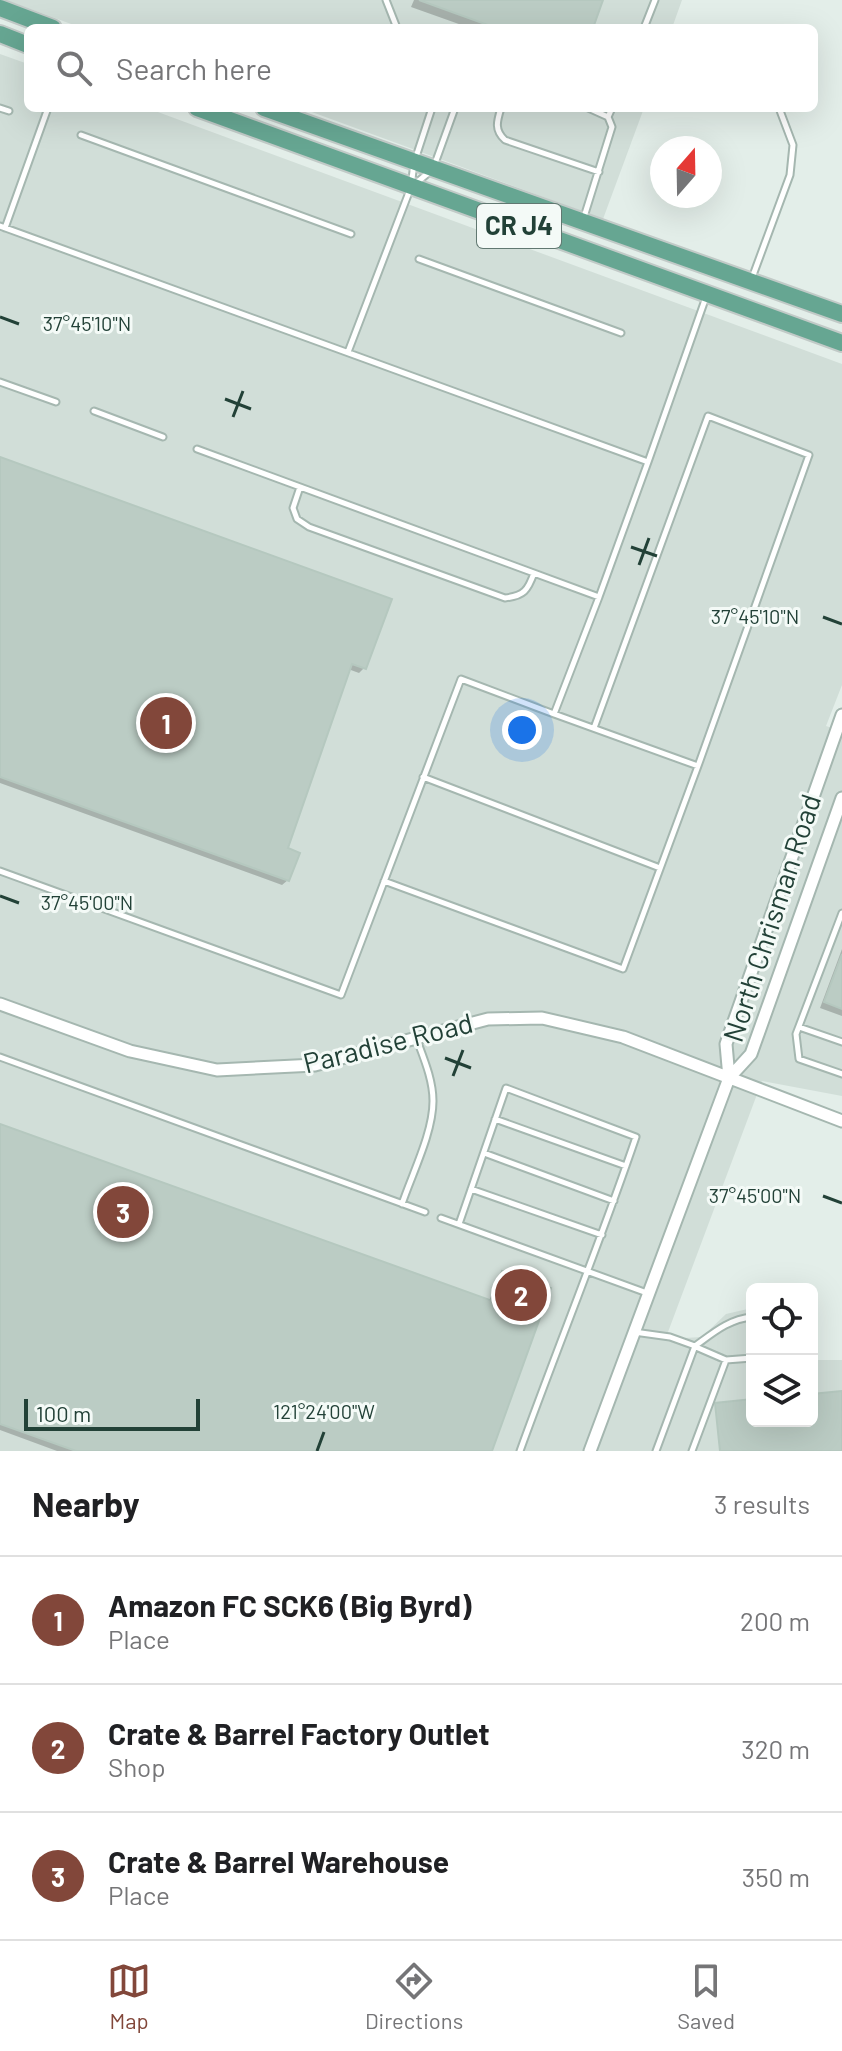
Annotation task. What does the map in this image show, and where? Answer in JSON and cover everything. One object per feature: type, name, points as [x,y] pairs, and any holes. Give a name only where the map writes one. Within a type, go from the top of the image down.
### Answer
[{"type":"main road","points":[[0,8],[42,24]]},
{"type":"main road","points":[[0,34],[24,43]]},
{"type":"main road","name":"CR J4","points":[[208,112],[842,343]]},
{"type":"main road","name":"CR J4","points":[[275,112],[842,314]]},
{"type":"street","name":"North Chrisman Road","points":[[729,1078],[726,1044],[842,715]]},
{"type":"street","name":"North Chrisman Road","points":[[590,1451],[729,1078],[751,1054],[842,798]]},
{"type":"street","name":"Paradise Road","points":[[0,1004],[130,1051],[217,1070],[315,1065],[488,1019],[542,1018],[623,1037],[842,1121]]},
{"type":"lane","points":[[386,0],[395,24]]},
{"type":"lane","points":[[646,24],[655,0]]},
{"type":"lane","points":[[0,108],[9,111]]},
{"type":"lane","points":[[46,112],[3,227],[648,462]]},
{"type":"lane","points":[[348,353],[411,187],[414,163],[431,112]]},
{"type":"lane","points":[[411,187],[433,169],[454,112]]},
{"type":"lane","points":[[500,112],[497,127],[505,140],[599,172]]},
{"type":"lane","points":[[582,221],[612,127],[608,117],[597,112]]},
{"type":"lane","points":[[608,117],[610,112]]},
{"type":"lane","points":[[751,281],[790,175],[793,145],[781,112]]},
{"type":"lane","points":[[81,135],[351,234]]},
{"type":"lane","points":[[419,259],[621,333]]},
{"type":"lane","points":[[554,714],[707,294]]},
{"type":"lane","points":[[0,382],[56,402]]},
{"type":"lane","points":[[94,411],[163,437]]},
{"type":"lane","points":[[384,881],[623,969],[809,455],[708,416],[594,728]]},
{"type":"lane","points":[[197,449],[599,597]]},
{"type":"lane","points":[[300,487],[293,508],[297,519],[309,527],[505,598],[528,590],[534,573]]},
{"type":"lane","points":[[0,871],[341,995],[461,679],[698,766]]},
{"type":"lane","points":[[423,777],[660,868]]},
{"type":"lane","points":[[842,913],[796,1034],[799,1059],[842,1074]]},
{"type":"lane","points":[[799,1027],[842,1042]]},
{"type":"lane","points":[[402,1204],[431,1120],[433,1100],[429,1075],[416,1037]]},
{"type":"lane","points":[[0,1057],[425,1212]]},
{"type":"lane","points":[[459,1224],[506,1088],[636,1137],[589,1273],[575,1298],[520,1451]]},
{"type":"lane","points":[[495,1119],[626,1166]]},
{"type":"lane","points":[[484,1153],[614,1201]]},
{"type":"lane","points":[[471,1189],[602,1235]]},
{"type":"lane","points":[[441,1218],[648,1294]]},
{"type":"lane","points":[[656,1451],[695,1346],[726,1324],[746,1317]]},
{"type":"lane","points":[[633,1332],[670,1337],[726,1360],[746,1358]]},
{"type":"lane","points":[[692,1451],[726,1360]]},
{"type":"shaded area","points":[[6,0],[682,0],[673,24],[71,24]]},
{"type":"shaded area","points":[[0,54],[24,63],[24,112],[158,112],[842,364],[842,685],[826,726],[842,731],[842,1096],[762,1081],[668,1332],[684,1338],[702,1337],[726,1314],[746,1309],[746,1427],[818,1427],[818,1360],[842,1360],[842,1451],[0,1451]]},
{"type":"shaded area","points":[[312,112],[643,112],[603,219]]},
{"type":"building","points":[[419,0],[603,0],[594,24],[485,24]]},
{"type":"building","points":[[0,457],[392,599],[366,669],[352,664],[288,848],[300,853],[289,881],[0,777]]},
{"type":"building","points":[[842,954],[842,1009],[824,1002]]},
{"type":"building","points":[[0,1124],[540,1318],[492,1451],[76,1451],[0,1424]]},
{"type":"building","points":[[502,1271],[551,1288],[540,1318],[491,1301]]},
{"type":"building","points":[[842,1391],[842,1451],[720,1451],[715,1403],[746,1400],[746,1427],[818,1427],[818,1393]]},
{"type":"place","name":"Amazon FC SCK6 (Big Byrd)","points":[[166,723]]},
{"type":"place","name":"Crate & Barrel Warehouse","points":[[123,1212]]},
{"type":"place","name":"Crate & Barrel Factory Outlet","points":[[521,1295]]}]
